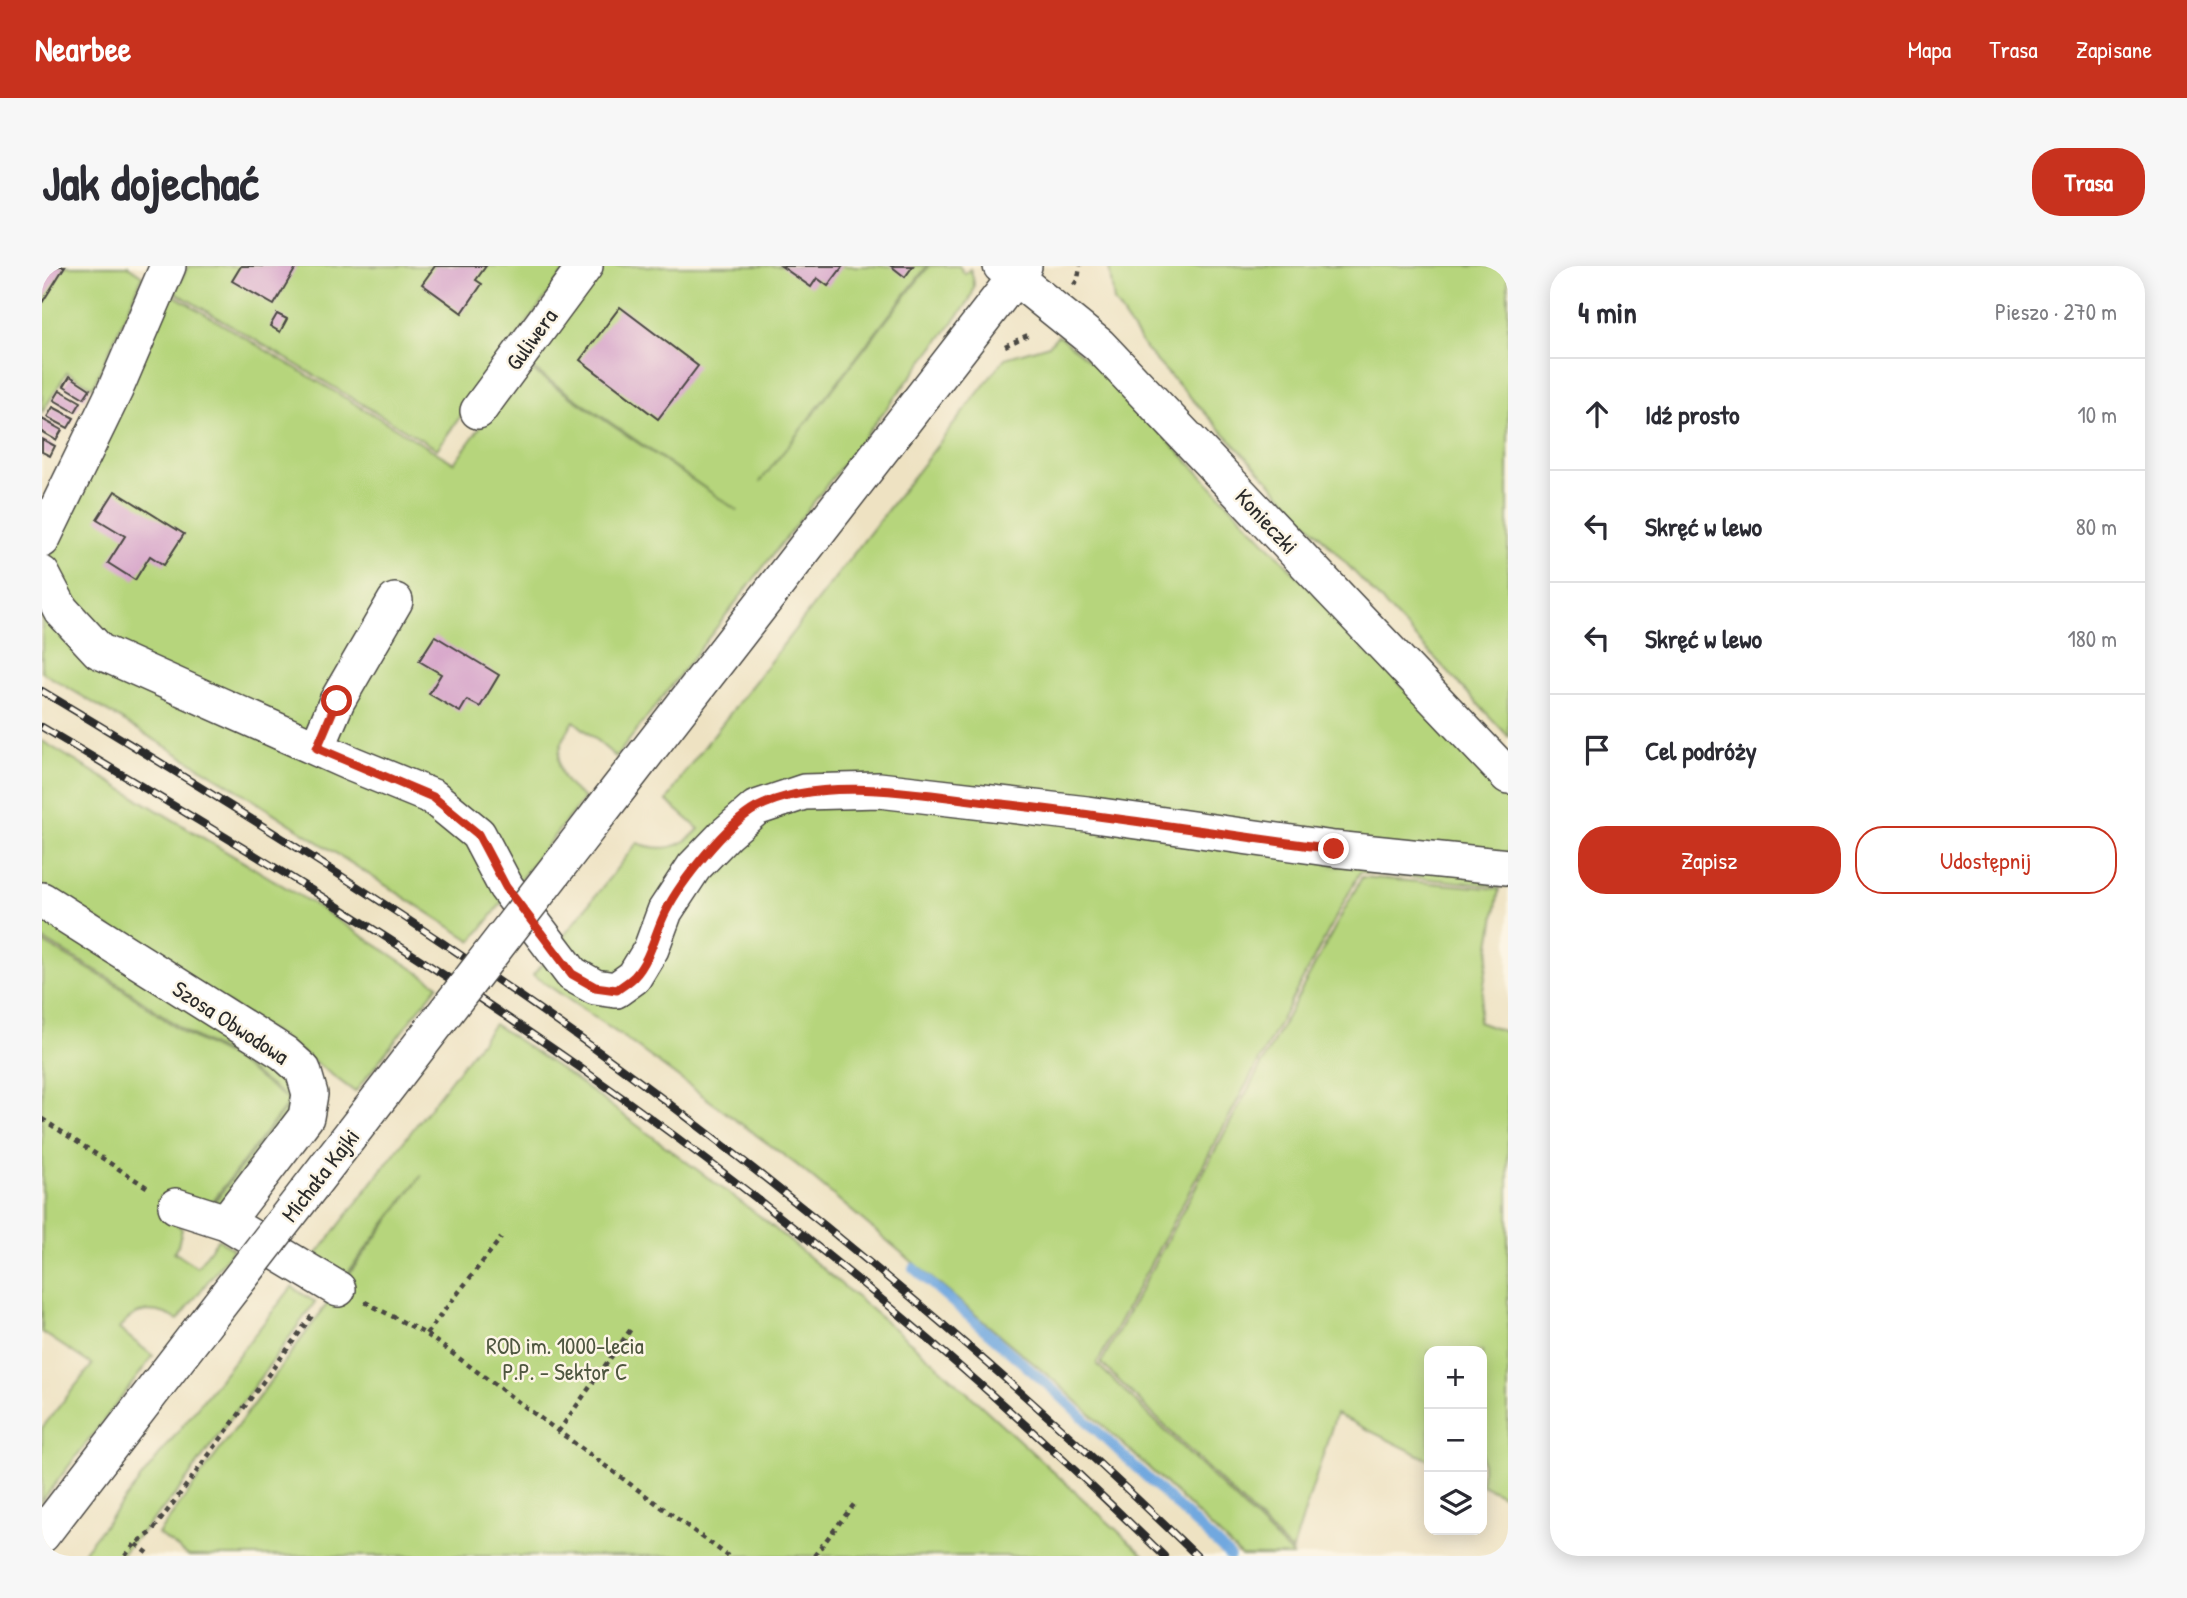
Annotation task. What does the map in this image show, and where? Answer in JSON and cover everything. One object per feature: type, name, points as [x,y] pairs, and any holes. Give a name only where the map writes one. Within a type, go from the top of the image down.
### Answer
[{"type":"street","points":[[42,540],[115,390],[168,266]]},
{"type":"street","name":"Guliwera","points":[[478,411],[585,266]]},
{"type":"street","name":"Konieczki","points":[[1013,270],[1099,345],[1508,776]]},
{"type":"street","name":"Michała Kajki","points":[[42,1535],[598,815],[1013,270]]},
{"type":"street","points":[[42,574],[61,610],[99,650],[433,797],[478,834],[506,887],[572,974],[595,987],[617,990],[634,977],[651,949],[666,911],[694,867],[726,834],[756,808],[804,792],[879,790],[1087,814],[1334,849],[1508,867]]},
{"type":"street","points":[[317,748],[337,701],[395,601]]},
{"type":"street","name":"Szosa Obwodowa","points":[[42,900],[284,1053],[303,1070],[310,1094],[306,1117],[226,1222]]},
{"type":"street","points":[[176,1206],[226,1222],[336,1288]]},
{"type":"path","points":[[997,350],[1040,330]]},
{"type":"path","points":[[42,1119],[176,1206]]},
{"type":"path","points":[[426,1334],[502,1238]]},
{"type":"path","points":[[125,1556],[135,1544],[151,1533],[336,1288],[426,1334],[728,1556]]},
{"type":"path","points":[[558,1432],[631,1329]]},
{"type":"path","points":[[814,1556],[855,1503]]},
{"type":"path","points":[[135,1544],[152,1556]]},
{"type":"green space","points":[[42,266],[128,266],[143,276],[93,387],[67,372],[42,413]]},
{"type":"green space","points":[[188,266],[568,266],[437,449],[175,292]]},
{"type":"green space","points":[[599,266],[927,266],[760,482],[929,266],[959,266],[965,274],[970,269],[974,286],[968,303],[616,757],[574,721],[562,743],[560,767],[569,785],[584,798],[472,941],[233,787],[42,672],[42,526],[170,293],[454,463],[525,366],[738,511],[526,364]]},
{"type":"green space","points":[[1109,266],[1508,266],[1508,736],[1147,351],[1114,302]]},
{"type":"green space","points":[[1058,335],[1100,369],[1508,796],[1508,887],[1360,872],[1097,1364],[1293,1556],[1241,1556],[1058,1384],[797,1165],[626,1039],[533,975],[637,843],[671,847],[685,841],[699,829],[667,801],[684,773],[1005,358],[1049,345]]},
{"type":"green space","points":[[42,741],[310,902],[438,985],[355,1092],[284,1039],[42,885]]},
{"type":"green space","points":[[1362,877],[1499,889],[1478,1022],[1508,1033],[1507,1497],[1487,1487],[1487,1346],[1424,1346],[1424,1458],[1336,1414],[1292,1552],[1101,1363]]},
{"type":"green space","points":[[42,915],[281,1065],[299,1098],[220,1205],[213,1204],[291,1101],[227,1054],[185,1031],[116,982],[42,939]]},
{"type":"green space","points":[[42,942],[115,984],[184,1033],[227,1055],[290,1101],[211,1203],[169,1217],[182,1229],[174,1252],[197,1267],[218,1239],[233,1249],[178,1320],[162,1313],[146,1311],[132,1316],[119,1329],[153,1356],[42,1501],[42,1428],[92,1365],[42,1332]]},
{"type":"green space","name":"ROD im. 1000-lecia P.P. - Sektor C","points":[[494,1024],[572,1077],[761,1217],[935,1363],[1145,1556],[189,1556],[158,1534],[422,1175],[346,1275],[314,1258]]},
{"type":"green space","points":[[292,1287],[315,1302],[176,1494],[120,1556],[80,1556]]},
{"type":"building","points":[[42,266],[65,266],[42,303]]},
{"type":"building","points":[[241,266],[297,266],[274,305],[232,281]]},
{"type":"building","points":[[435,266],[486,266],[476,280],[482,284],[462,313],[422,284]]},
{"type":"building","points":[[781,266],[843,266],[828,286],[817,278],[811,287]]},
{"type":"building","points":[[891,266],[913,266],[905,277]]},
{"type":"building","points":[[620,307],[698,366],[658,419],[580,360]]},
{"type":"building","points":[[277,314],[287,319],[280,332],[270,326]]},
{"type":"building","points":[[70,376],[90,389],[84,398],[64,386]]},
{"type":"building","points":[[60,390],[81,402],[75,412],[54,400]]},
{"type":"building","points":[[53,407],[74,418],[68,428],[47,417]]},
{"type":"building","points":[[42,419],[62,430],[56,440],[42,432]]},
{"type":"building","points":[[42,439],[55,446],[50,456],[42,452]]},
{"type":"building","points":[[115,491],[184,534],[164,565],[150,556],[135,580],[108,563],[125,536],[97,519]]},
{"type":"building","points":[[435,636],[499,675],[480,707],[467,700],[460,712],[429,694],[441,674],[419,661]]},
{"type":"waterway","points":[[913,1268],[1058,1394],[1230,1556]]},
{"type":"railway","points":[[42,691],[360,888],[515,992],[667,1102],[805,1210],[939,1321],[1070,1437],[1197,1556]]},
{"type":"railway","points":[[42,727],[383,935],[516,1023],[659,1124],[735,1181],[883,1300],[1026,1426],[1164,1556]]},
{"type":"route","points":[[337,701],[317,748],[433,797],[478,834],[506,887],[556,955],[572,974],[595,987],[617,990],[634,977],[651,949],[666,911],[694,867],[726,834],[756,808],[804,792],[879,790],[1087,814],[1334,849]]}]
